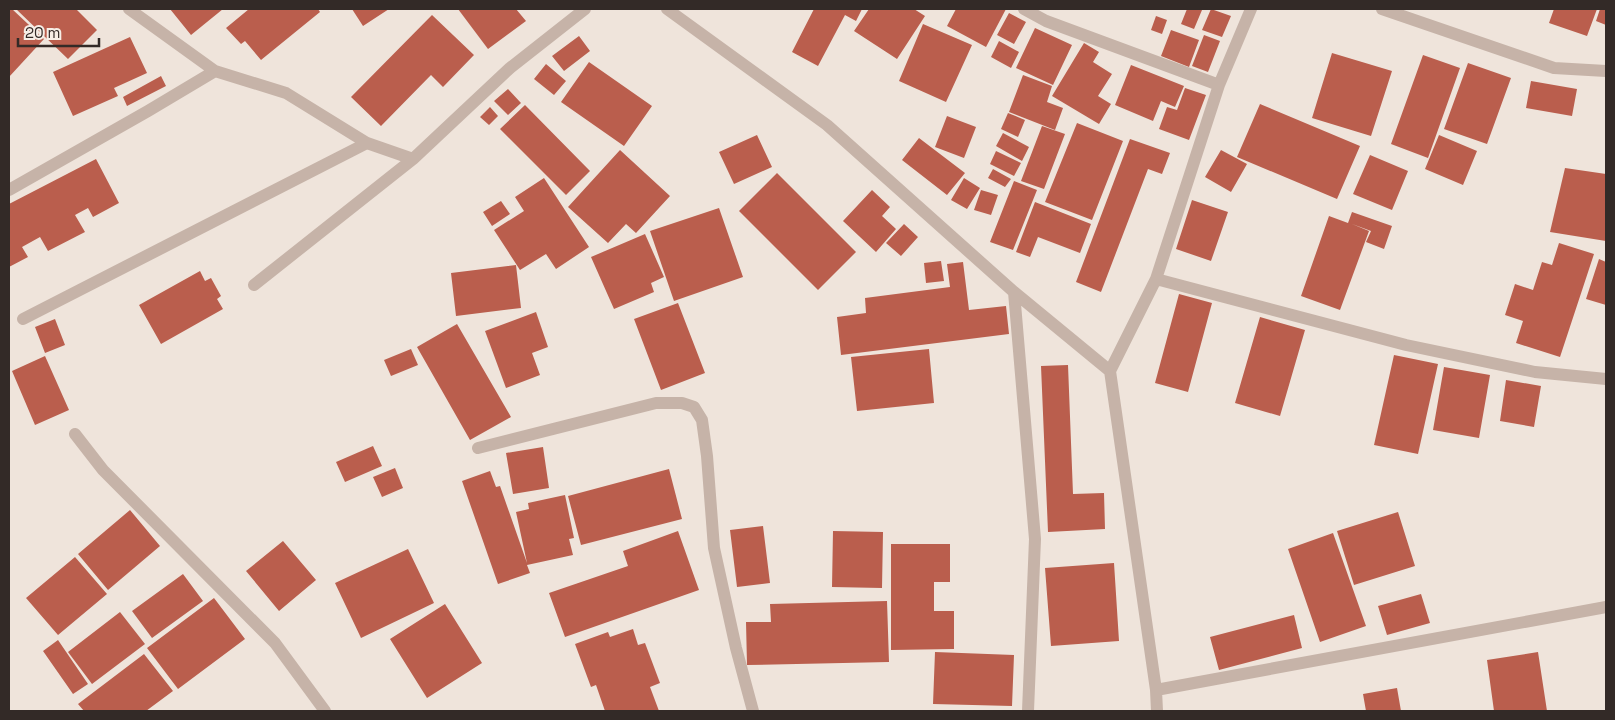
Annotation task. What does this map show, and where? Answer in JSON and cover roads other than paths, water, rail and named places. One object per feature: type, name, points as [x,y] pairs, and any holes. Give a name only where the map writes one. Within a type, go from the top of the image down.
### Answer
[{"type":"street","points":[[129,9],[215,70],[286,93],[367,143],[413,158]]},
{"type":"street","points":[[254,286],[413,158],[510,68],[585,9]]},
{"type":"street","points":[[668,9],[827,125],[1014,292],[1110,372]]},
{"type":"street","points":[[1024,9],[1046,21],[1218,85]]},
{"type":"street","points":[[1157,711],[1156,690],[1110,372],[1156,280],[1218,85],[1251,9]]},
{"type":"street","points":[[1382,9],[1554,68],[1606,70]]},
{"type":"street","points":[[9,190],[148,111],[215,70]]},
{"type":"street","points":[[23,319],[367,143]]},
{"type":"street","points":[[1156,280],[1406,344],[1536,372],[1606,379]]},
{"type":"street","points":[[1014,292],[1035,539],[1028,711]]},
{"type":"street","points":[[478,448],[656,403],[682,403],[694,406],[702,420],[707,456],[714,548],[736,648],[753,711]]},
{"type":"street","points":[[75,434],[103,470],[275,643],[325,711]]},
{"type":"street","points":[[1156,690],[1606,607]]}]
